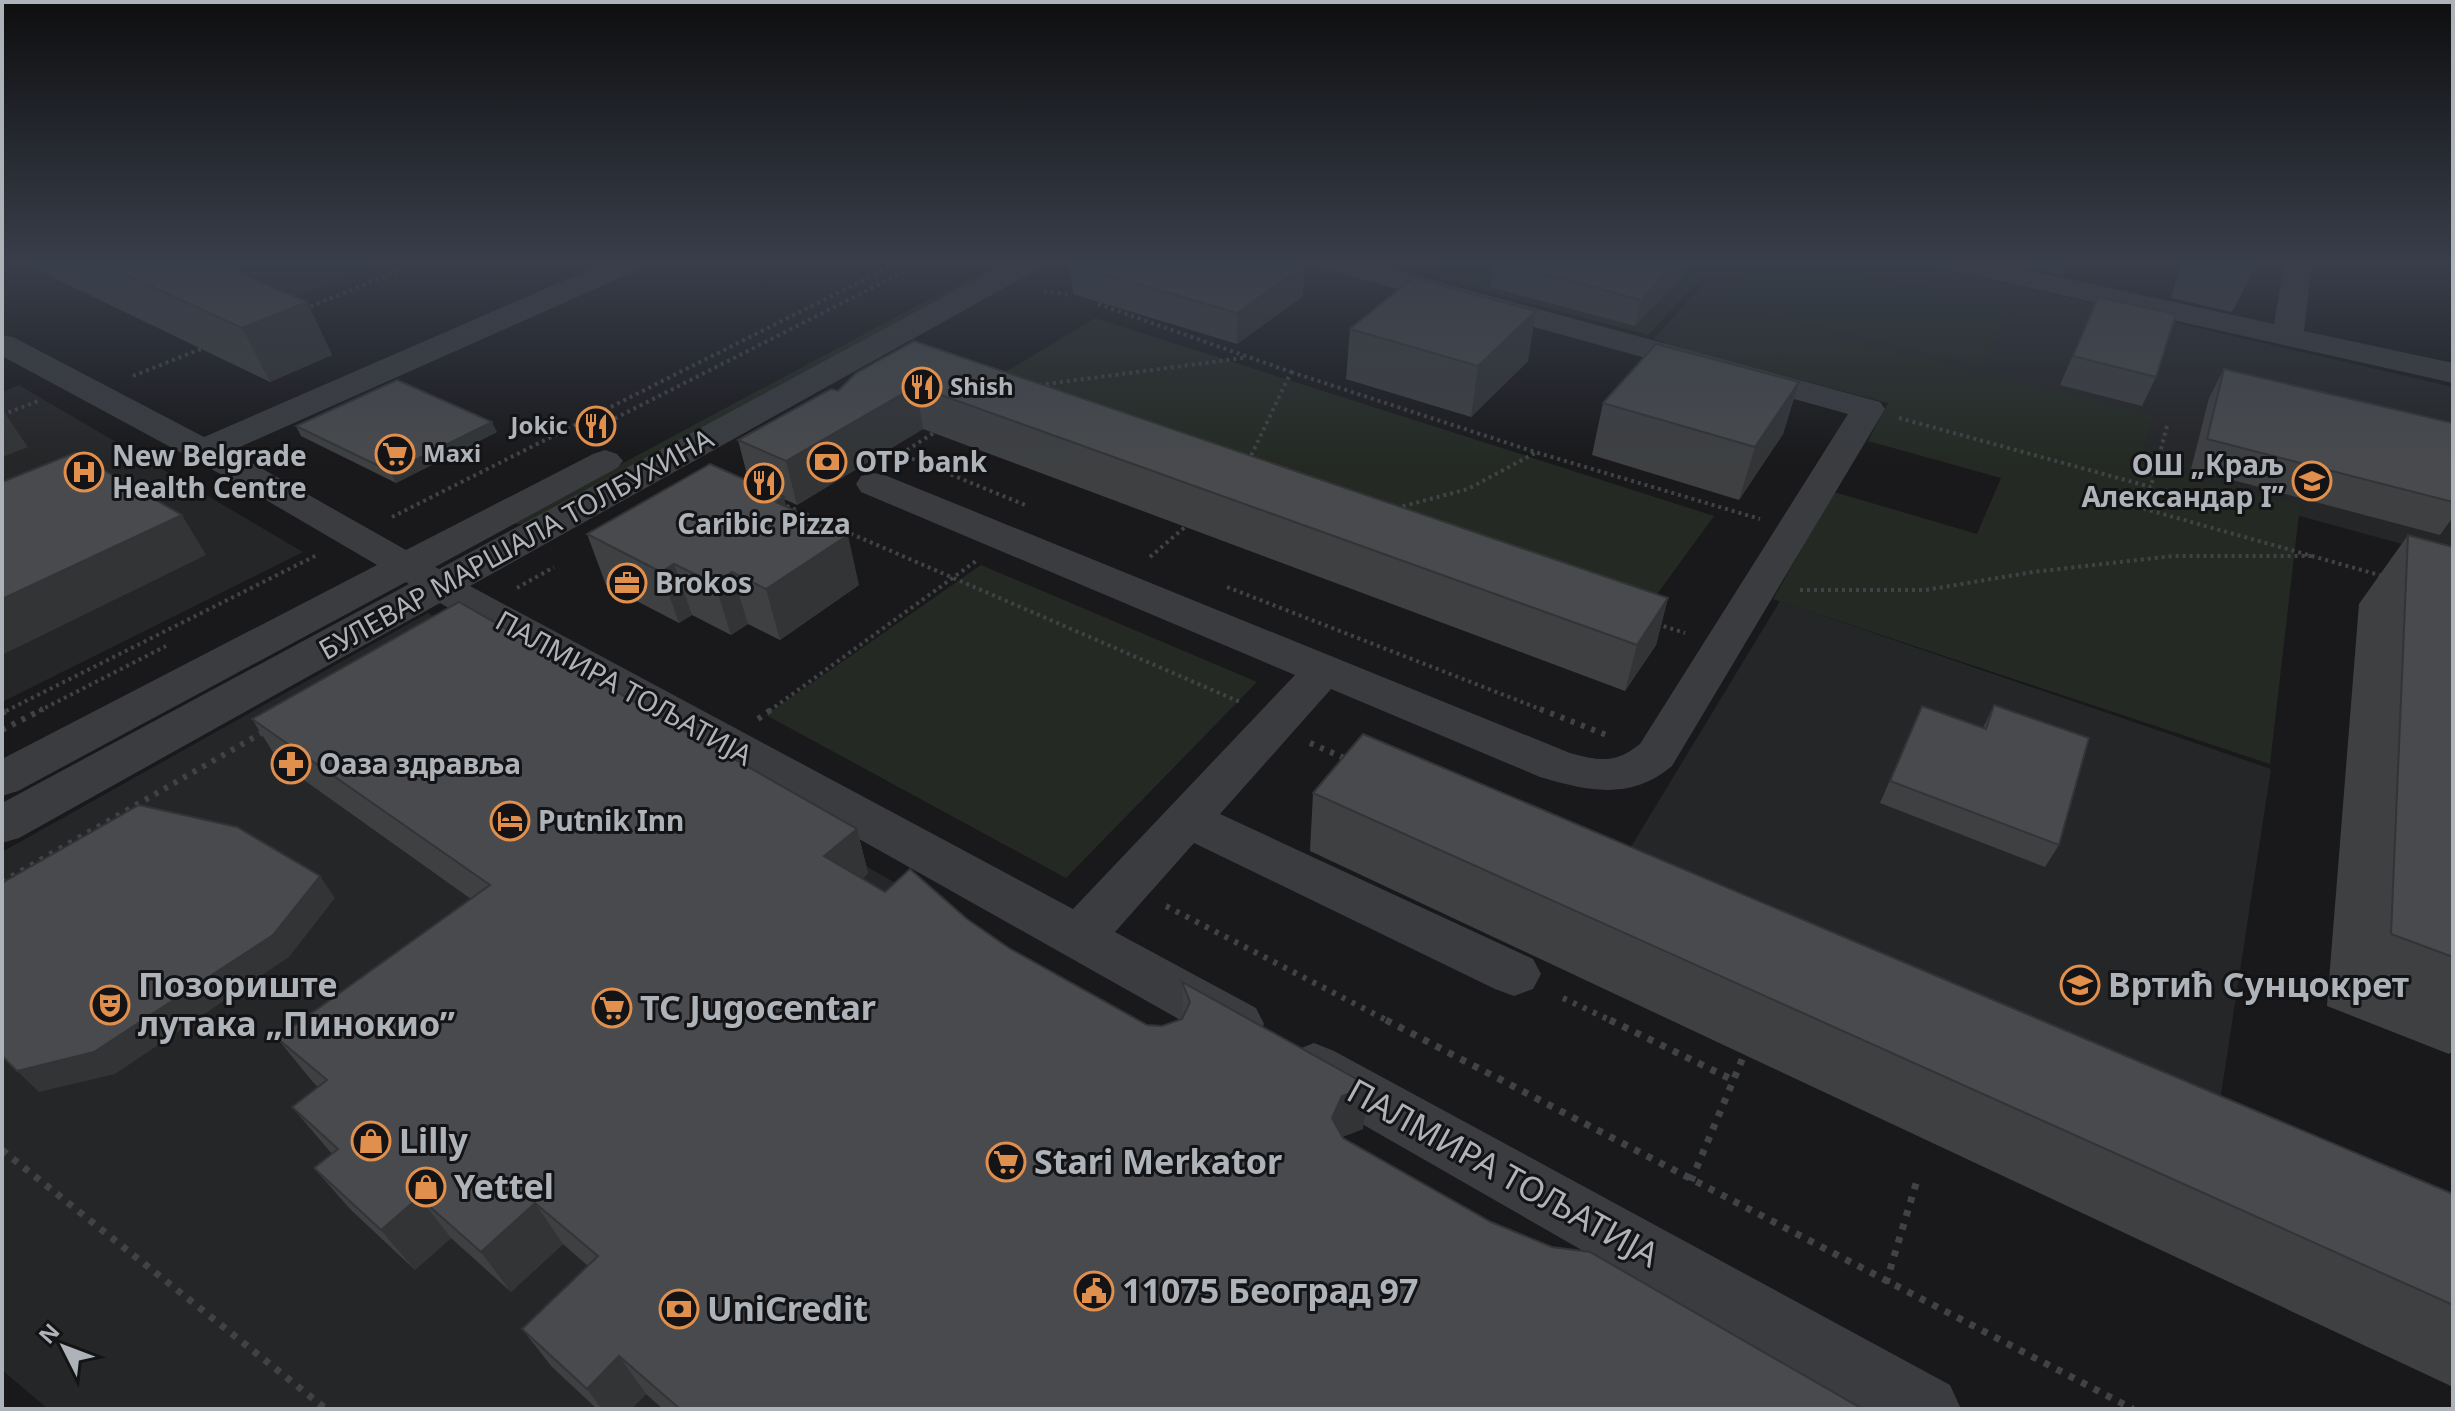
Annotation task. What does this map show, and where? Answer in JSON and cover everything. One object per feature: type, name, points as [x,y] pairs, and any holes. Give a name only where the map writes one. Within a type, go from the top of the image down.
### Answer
[{"type":"street","points":[[204,450],[482,328]]},
{"type":"street","name":"БУЛЕВАР МАРШАЛА ТОЛБУХИНА","points":[[2,825],[422,576],[865,328]]},
{"type":"street","name":"БУЛЕВАР МАРШАЛА ТОЛБУХИНА","points":[[2,779],[929,328]]},
{"type":"street","points":[[874,484],[1020,524],[1325,669],[1556,766],[1585,775],[1633,774],[1656,755],[1868,409],[1577,328]]},
{"type":"street","points":[[2246,328],[2453,373]]},
{"type":"street","points":[[2288,337],[2289,328]]},
{"type":"street","name":"ПАЛМИРА ТОЉАТИЈА","points":[[2,344],[204,450],[422,576],[1641,1250],[1843,1382],[1926,1409]]},
{"type":"street","points":[[1079,937],[1188,819],[1261,716],[1325,669]]},
{"type":"street","points":[[1188,819],[1514,974]]},
{"type":"street","points":[[912,846],[924,870],[981,937]]},
{"type":"street","points":[[1513,1241],[1539,1253],[1563,1258],[1622,1255],[1641,1250]]},
{"type":"path","points":[[2,713],[768,328]]},
{"type":"path","points":[[1163,328],[1246,358],[1535,452],[1795,530]]},
{"type":"path","points":[[119,381],[206,347]]},
{"type":"path","points":[[1028,387],[1246,358]]},
{"type":"path","points":[[1247,466],[1291,372]]},
{"type":"path","points":[[1868,409],[2151,487]]},
{"type":"path","points":[[901,454],[949,423]]},
{"type":"path","points":[[2167,426],[2145,509],[2397,580]]},
{"type":"path","points":[[725,744],[952,578],[1020,524],[901,454],[872,442]]},
{"type":"path","points":[[1382,511],[1468,489],[1535,452]]},
{"type":"path","points":[[771,499],[1261,716],[1358,764]]},
{"type":"path","points":[[1164,563],[1150,557],[1185,527]]},
{"type":"path","points":[[1759,589],[1926,590],[2033,572],[2173,556],[2312,556]]},
{"type":"path","points":[[1223,586],[1656,755]]},
{"type":"path","points":[[1650,621],[1724,647]]},
{"type":"path","points":[[1126,885],[2133,1409]]},
{"type":"path","points":[[1563,998],[1733,1080]]},
{"type":"path","points":[[1691,1181],[1744,1055]]},
{"type":"path","points":[[2,1150],[326,1409]]},
{"type":"path","points":[[1886,1283],[1918,1177]]},
{"type":"shaded area","points":[[876,328],[891,328],[525,524],[514,524],[520,518]]},
{"type":"shaded area","points":[[1079,328],[1126,328],[1714,516],[1644,612],[989,382]]},
{"type":"shaded area","points":[[1621,328],[1655,328],[1648,335]]},
{"type":"shaded area","name":"ОШ „Краљ Александар I”","points":[[1663,328],[2197,328],[2453,387],[2453,558],[1653,339]]},
{"type":"shaded area","points":[[1679,328],[1804,328],[2153,415],[2140,463],[2300,505],[2270,764],[1773,599],[1834,492],[1977,534],[2001,478],[1868,441],[1888,403],[1665,344]]},
{"type":"shaded area","points":[[1823,328],[2001,328],[1981,367]]},
{"type":"shaded area","name":"New Belgrade Health Centre","points":[[19,385],[303,552],[2,702],[2,392]]},
{"type":"shaded area","points":[[981,565],[1257,682],[1066,878],[766,715]]},
{"type":"shaded area","name":"Вртић Сунцокрет","points":[[1780,601],[2271,769],[2218,1114],[1626,855]]},
{"type":"shaded area","points":[[428,613],[1806,1409],[48,1409],[2,1370],[2,852]]},
{"type":"building","points":[[1351,328],[1518,328],[1478,366]]},
{"type":"building","points":[[2085,328],[2172,328],[2156,377],[2073,356]]},
{"type":"building","points":[[914,341],[1668,598],[1637,645],[916,386],[786,461],[738,440],[831,389],[838,391],[856,373]]},
{"type":"building","points":[[1656,344],[1799,382],[1755,447],[1603,403]]},
{"type":"building","points":[[2224,369],[2453,423],[2453,502],[2207,439]]},
{"type":"building","name":"Maxi","points":[[397,380],[492,422],[391,472],[296,426]]},
{"type":"building","points":[[74,453],[182,515],[2,599],[2,482]]},
{"type":"building","points":[[710,464],[784,497],[776,502],[848,535],[766,589],[732,572],[715,584],[674,564],[661,572],[587,534]]},
{"type":"building","points":[[2408,535],[2453,547],[2453,957],[2391,934]]},
{"type":"building","points":[[459,602],[857,829],[824,856],[885,892],[910,869],[967,919],[1009,948],[1147,1025],[1162,1026],[1182,1019],[1190,1002],[1182,982],[1369,1086],[1342,1096],[1332,1118],[1343,1138],[1491,1222],[1552,1247],[1590,1252],[1858,1409],[680,1409],[619,1356],[587,1389],[522,1329],[598,1256],[535,1203],[481,1252],[419,1197],[381,1230],[314,1168],[338,1149],[292,1107],[327,1080],[277,1038],[490,885],[252,719]]},
{"type":"building","points":[[1994,705],[2089,738],[2059,845],[1890,781],[1922,706],[1986,729]]},
{"type":"building","points":[[1363,734],[2453,1194],[2453,1305],[1313,793]]},
{"type":"building","name":"Позориште лутака „Пинокио”","points":[[139,805],[237,827],[320,876],[273,935],[94,1052],[17,1071],[2,1056],[2,883]]},
{"type":"place","name":"Shish","points":[[922,387]]},
{"type":"place","name":"Jokic","points":[[596,426]]},
{"type":"place","name":"Maxi","points":[[395,454]]},
{"type":"place","name":"OTP bank","points":[[827,462]]},
{"type":"place","name":"New Belgrade Health Centre","points":[[84,472]]},
{"type":"place","name":"ОШ „Краљ Александар I”","points":[[2312,481]]},
{"type":"place","name":"Caribic Pizza","points":[[764,483]]},
{"type":"place","name":"Brokos","points":[[627,583]]},
{"type":"place","name":"Оаза здравља","points":[[291,764]]},
{"type":"place","name":"Putnik Inn","points":[[510,821]]},
{"type":"place","name":"Вртић Сунцокрет","points":[[2080,985]]},
{"type":"place","name":"Позориште лутака „Пинокио”","points":[[110,1005]]},
{"type":"place","name":"TC Jugocentar","points":[[612,1008]]},
{"type":"place","name":"Lilly","points":[[371,1141]]},
{"type":"place","name":"Stari Merkator","points":[[1006,1162]]},
{"type":"place","name":"Yettel","points":[[426,1187]]},
{"type":"place","name":"11075 Београд 97","points":[[1094,1291]]},
{"type":"place","name":"UniCredit","points":[[679,1309]]}]
